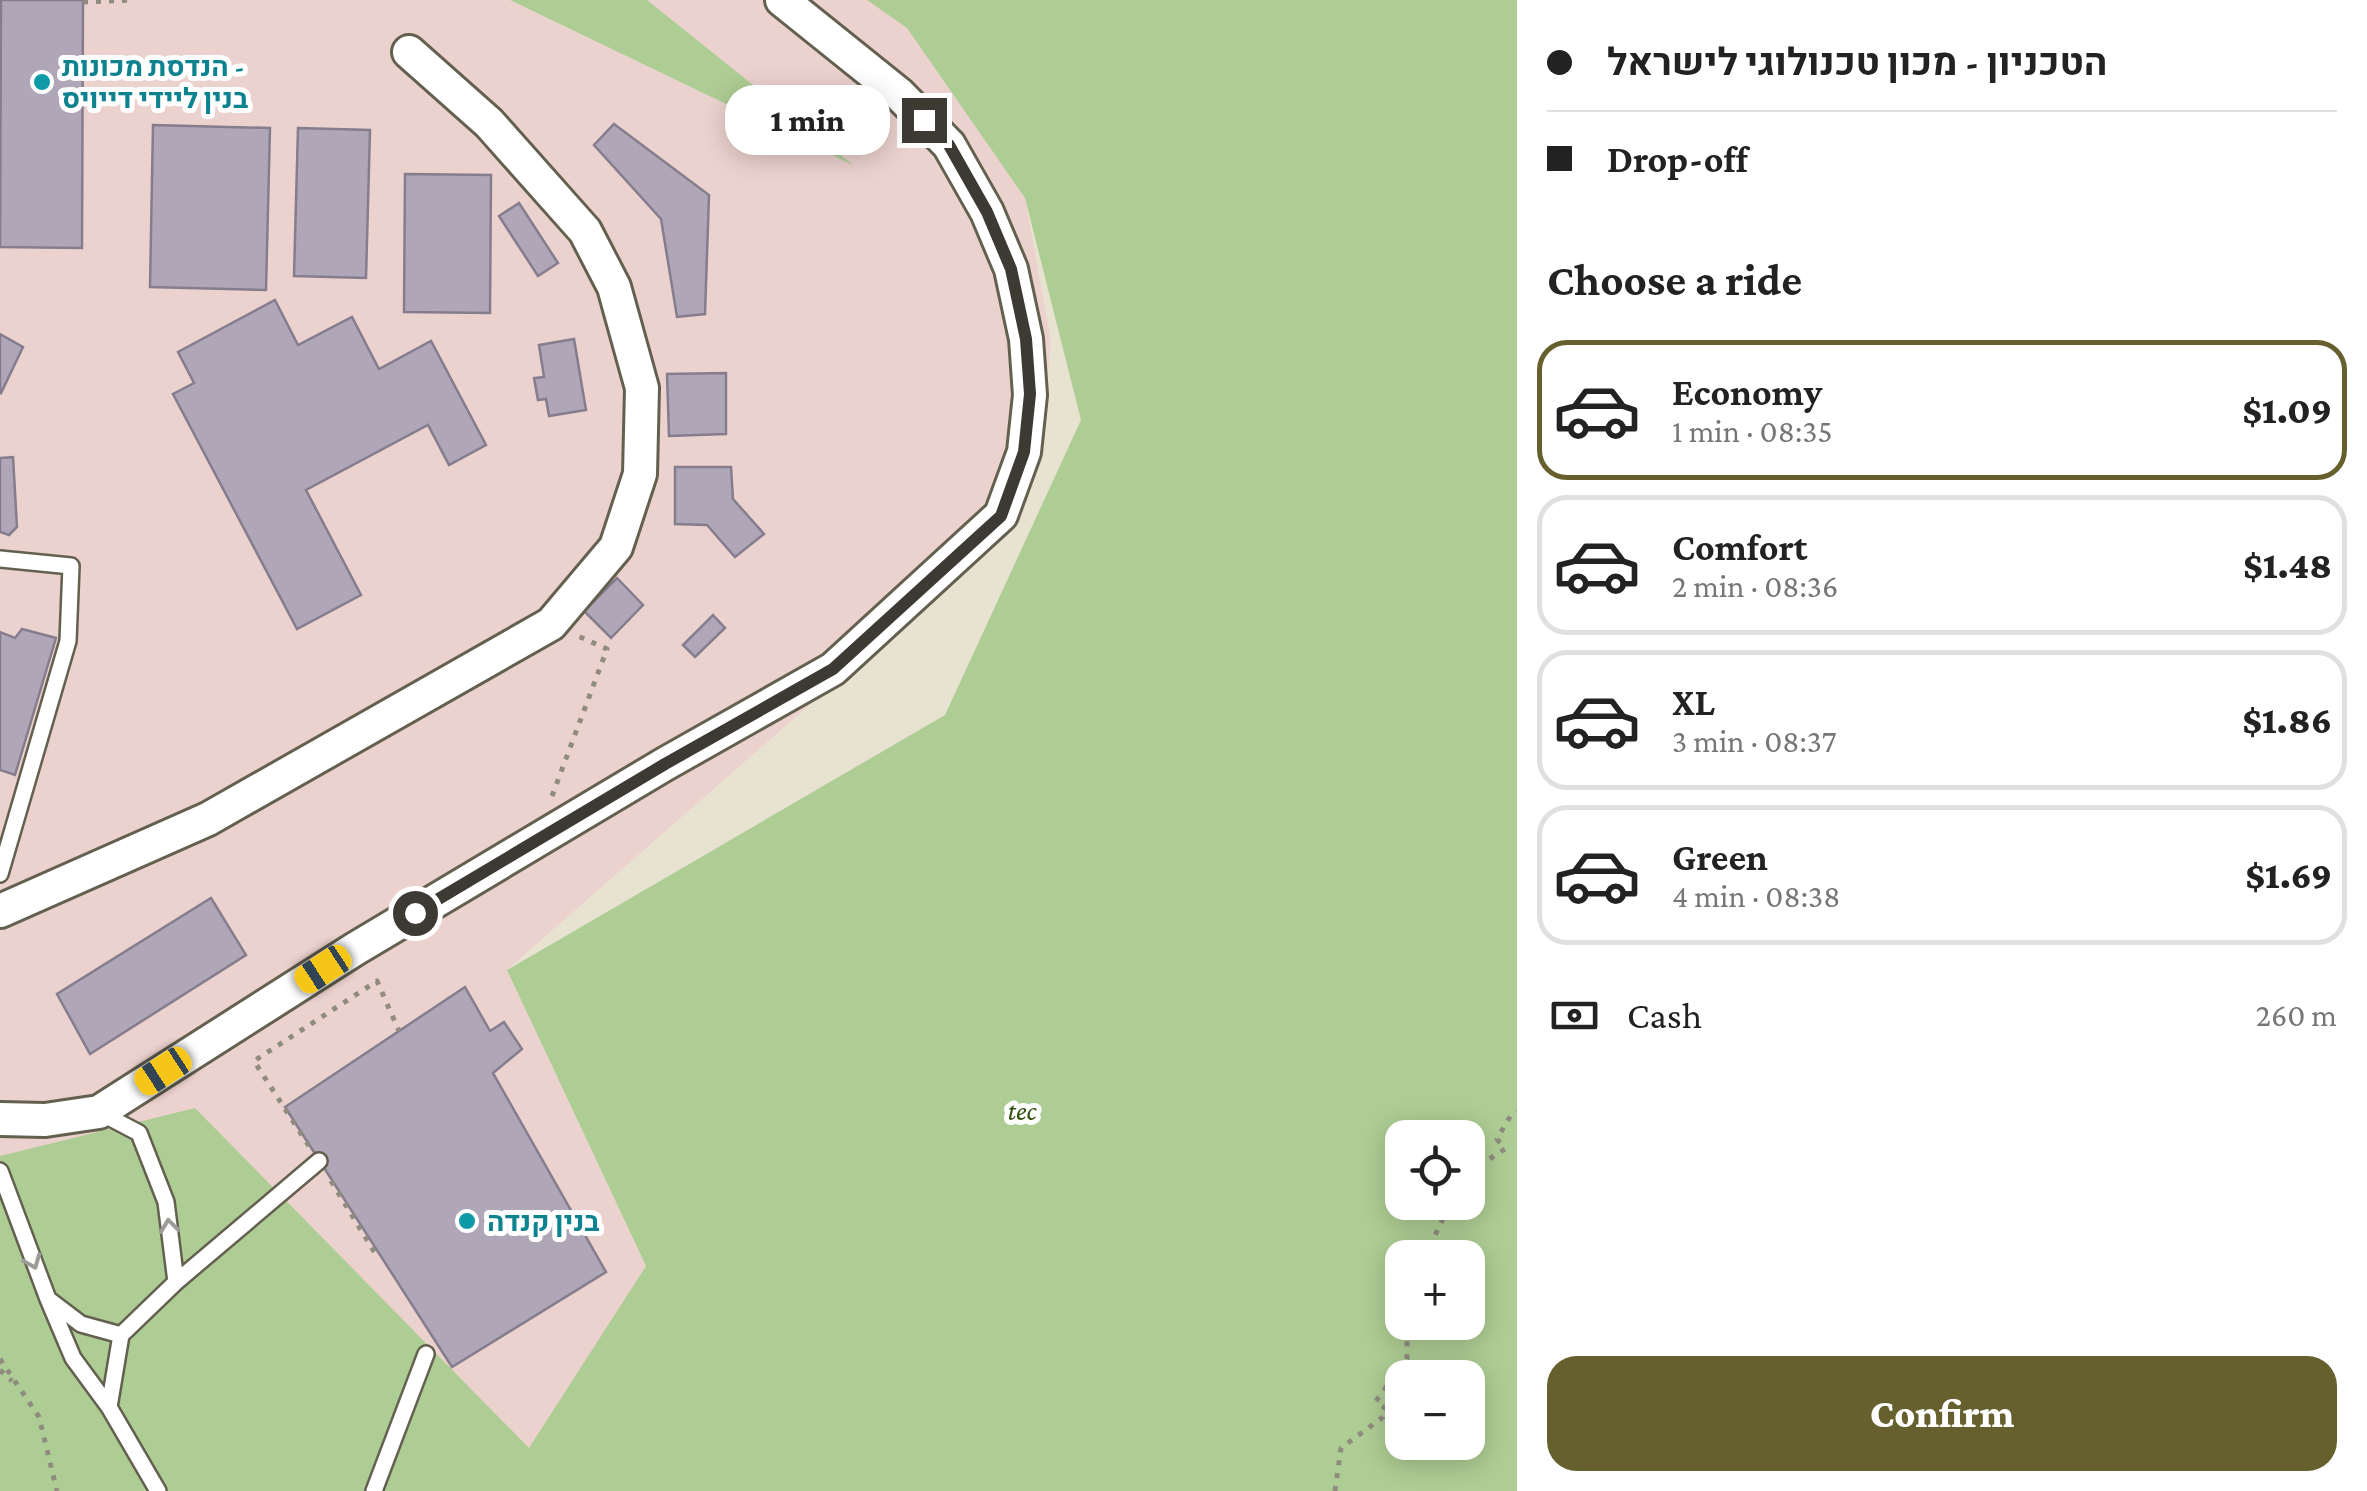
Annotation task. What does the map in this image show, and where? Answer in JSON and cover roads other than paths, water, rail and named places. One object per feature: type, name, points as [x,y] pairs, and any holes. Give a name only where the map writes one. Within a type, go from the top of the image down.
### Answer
[{"type":"street","points":[[0,1119],[45,1120],[99,1112],[355,949],[833,669],[1001,516],[1024,452],[1030,394],[1026,339],[1011,269],[987,212],[949,145],[899,94],[782,0]]},
{"type":"street","points":[[0,910],[208,819],[551,624],[616,547],[640,474],[642,388],[614,287],[585,230],[574,217],[490,123],[409,52]]},
{"type":"lane","points":[[0,559],[70,566],[68,641],[0,874]]},
{"type":"lane","points":[[99,1112],[139,1132],[166,1202],[176,1282]]},
{"type":"lane","points":[[110,1407],[121,1335],[176,1282],[319,1161]]},
{"type":"lane","points":[[0,1170],[73,1358],[110,1407],[158,1491]]},
{"type":"lane","points":[[48,1299],[81,1324],[121,1335]]},
{"type":"lane","points":[[374,1491],[426,1354]]},
{"type":"place","name":"הנדסת מכונות - בנין ליידי דייויס","points":[[42,82]]},
{"type":"place","name":"בנין קנדה","points":[[467,1221]]},
{"type":"park label","name":"tec","points":[[1022,1110]]}]
